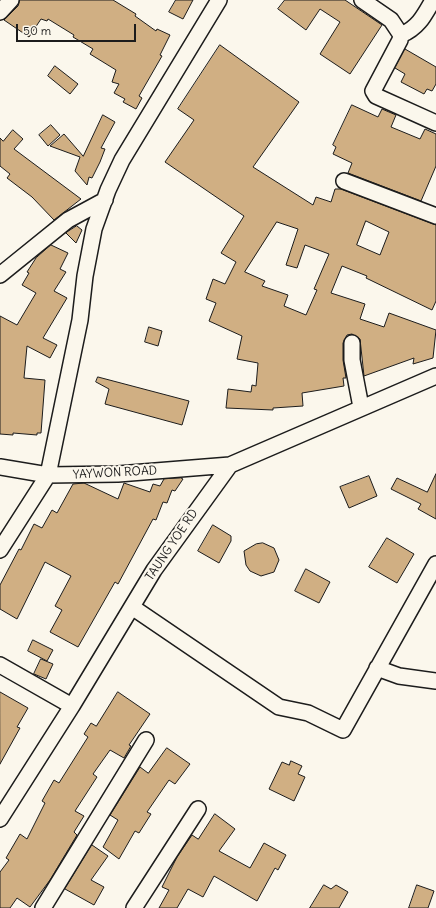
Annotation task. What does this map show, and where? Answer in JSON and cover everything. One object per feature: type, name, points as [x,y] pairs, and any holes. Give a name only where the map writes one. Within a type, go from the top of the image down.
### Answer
[{"type":"street","points":[[0,12],[11,0]]},
{"type":"street","points":[[0,550],[48,475],[80,320],[85,276],[94,229],[105,200],[122,160],[219,0]]},
{"type":"street","points":[[362,0],[391,20],[401,35],[400,40],[373,91],[376,96],[436,123]]},
{"type":"street","points":[[401,35],[414,29],[422,20],[433,0]]},
{"type":"street","points":[[344,181],[436,216]]},
{"type":"street","points":[[0,275],[68,220],[105,200]]},
{"type":"street","points":[[352,343],[352,360],[362,407]]},
{"type":"street","name":"TAUNG YOE RD","points":[[0,819],[72,706],[154,570],[174,540],[230,465],[436,376]]},
{"type":"street","name":"YAYWON ROAD","points":[[0,467],[48,475],[118,474],[230,465]]},
{"type":"street","points":[[132,608],[279,707],[308,714],[342,730],[436,564]]},
{"type":"street","points":[[0,665],[72,706]]},
{"type":"street","points":[[377,668],[399,676],[436,681]]},
{"type":"street","points":[[43,908],[146,740]]},
{"type":"street","points":[[134,908],[198,809]]},
{"type":"building","points":[[20,0],[113,0],[136,14],[135,16],[156,31],[157,29],[170,35],[160,55],[162,56],[139,96],[142,98],[136,109],[123,102],[125,99],[114,93],[119,84],[112,82],[116,70],[90,54],[93,49],[73,37],[74,35],[48,19],[47,21],[41,19],[29,37],[4,20],[18,6]]},
{"type":"building","points":[[176,0],[193,0],[183,19],[169,12]]},
{"type":"building","points":[[285,0],[345,0],[382,25],[350,74],[320,54],[340,22],[320,9],[306,30],[278,9]]},
{"type":"building","points":[[220,45],[299,102],[253,167],[313,205],[316,197],[331,202],[335,189],[341,189],[436,225],[436,301],[432,310],[366,278],[367,276],[342,266],[331,293],[365,304],[360,319],[384,327],[389,313],[436,330],[433,358],[413,364],[414,358],[364,376],[360,339],[352,334],[347,335],[343,343],[343,360],[346,378],[343,378],[344,386],[302,393],[303,406],[273,408],[273,410],[226,408],[228,389],[251,392],[252,385],[256,386],[258,363],[237,359],[242,336],[209,321],[216,303],[206,299],[213,279],[225,284],[236,262],[221,253],[244,216],[165,162],[194,120],[178,109]],"holes":[[[366,221],[389,232],[380,255],[357,245]],[[277,222],[298,229],[286,265],[297,268],[305,245],[329,254],[314,289],[317,290],[306,315],[284,306],[288,295],[262,286],[265,281],[245,272]]]},
{"type":"building","points":[[405,49],[436,67],[436,84],[432,91],[427,89],[424,94],[401,82],[405,74],[395,68]]},
{"type":"building","points":[[55,66],[78,84],[70,94],[48,76]]},
{"type":"building","points":[[352,105],[378,117],[382,109],[396,115],[391,127],[420,139],[425,129],[436,134],[436,166],[421,201],[348,173],[352,163],[333,154],[336,147],[333,145]]},
{"type":"building","points":[[103,115],[115,122],[101,148],[105,149],[100,162],[92,178],[89,177],[87,185],[75,171],[80,157],[50,146],[64,134],[83,156]]},
{"type":"building","points":[[51,125],[60,135],[48,146],[39,135]]},
{"type":"building","points":[[13,130],[23,139],[14,149],[81,199],[54,220],[32,197],[7,178],[10,174],[0,166],[0,138],[3,141]]},
{"type":"building","points":[[77,226],[82,230],[76,243],[66,233]]},
{"type":"building","points":[[51,245],[68,253],[60,269],[66,272],[54,291],[67,298],[43,338],[57,345],[50,358],[27,346],[24,378],[45,380],[41,433],[37,433],[37,435],[13,433],[13,435],[0,434],[0,316],[17,325],[36,293],[22,285],[29,273],[27,272],[36,258]]},
{"type":"building","points":[[149,327],[162,331],[158,346],[145,342]]},
{"type":"building","points":[[98,377],[189,401],[182,425],[105,404],[109,389],[96,382]]},
{"type":"building","points":[[436,474],[436,519],[418,509],[421,504],[391,489],[397,478],[427,492]]},
{"type":"building","points":[[369,476],[377,496],[349,508],[340,487]]},
{"type":"building","points":[[164,479],[183,479],[175,491],[172,490],[167,503],[163,502],[156,520],[153,519],[118,584],[115,582],[78,647],[50,632],[62,610],[55,606],[71,576],[45,562],[17,619],[0,609],[0,585],[19,549],[21,550],[34,524],[42,528],[52,510],[57,513],[73,484],[84,483],[118,499],[124,483],[150,492],[153,484],[160,486]]},
{"type":"building","points":[[213,525],[231,536],[231,541],[219,563],[198,551]]},
{"type":"building","points":[[387,538],[414,554],[397,583],[369,567]]},
{"type":"building","points":[[263,543],[274,548],[279,560],[274,572],[261,576],[250,571],[246,565],[244,551],[256,544]]},
{"type":"building","points":[[306,569],[330,582],[319,603],[295,591]]},
{"type":"building","points":[[33,640],[53,650],[47,661],[28,651]]},
{"type":"building","points":[[41,659],[53,664],[46,679],[34,674]]},
{"type":"building","points":[[0,692],[28,708],[17,727],[20,728],[0,764]]},
{"type":"building","points":[[118,692],[150,714],[129,745],[131,746],[124,758],[110,750],[93,774],[97,777],[75,811],[84,816],[74,832],[77,835],[50,880],[30,907],[17,898],[10,908],[0,908],[0,872],[9,860],[6,858],[20,834],[27,839],[45,803],[42,801],[54,780],[59,783],[88,737],[84,734],[91,723],[96,726]]},
{"type":"building","points":[[167,748],[190,764],[175,784],[169,780],[147,812],[151,814],[139,833],[135,831],[119,859],[103,847],[118,820],[110,815],[140,767],[148,773]]},
{"type":"building","points":[[291,761],[302,766],[298,774],[305,777],[294,801],[269,789],[282,762],[289,765]]},
{"type":"building","points":[[215,814],[235,829],[219,851],[250,868],[264,843],[286,855],[278,870],[275,868],[257,901],[214,876],[203,897],[188,889],[177,908],[159,908],[169,890],[162,887],[177,857],[192,835],[198,839]]},
{"type":"building","points":[[92,845],[108,856],[91,880],[104,887],[94,905],[65,889]]},
{"type":"building","points":[[324,885],[331,889],[336,885],[348,892],[339,908],[310,908]]},
{"type":"building","points":[[417,885],[434,891],[428,908],[409,908]]}]
